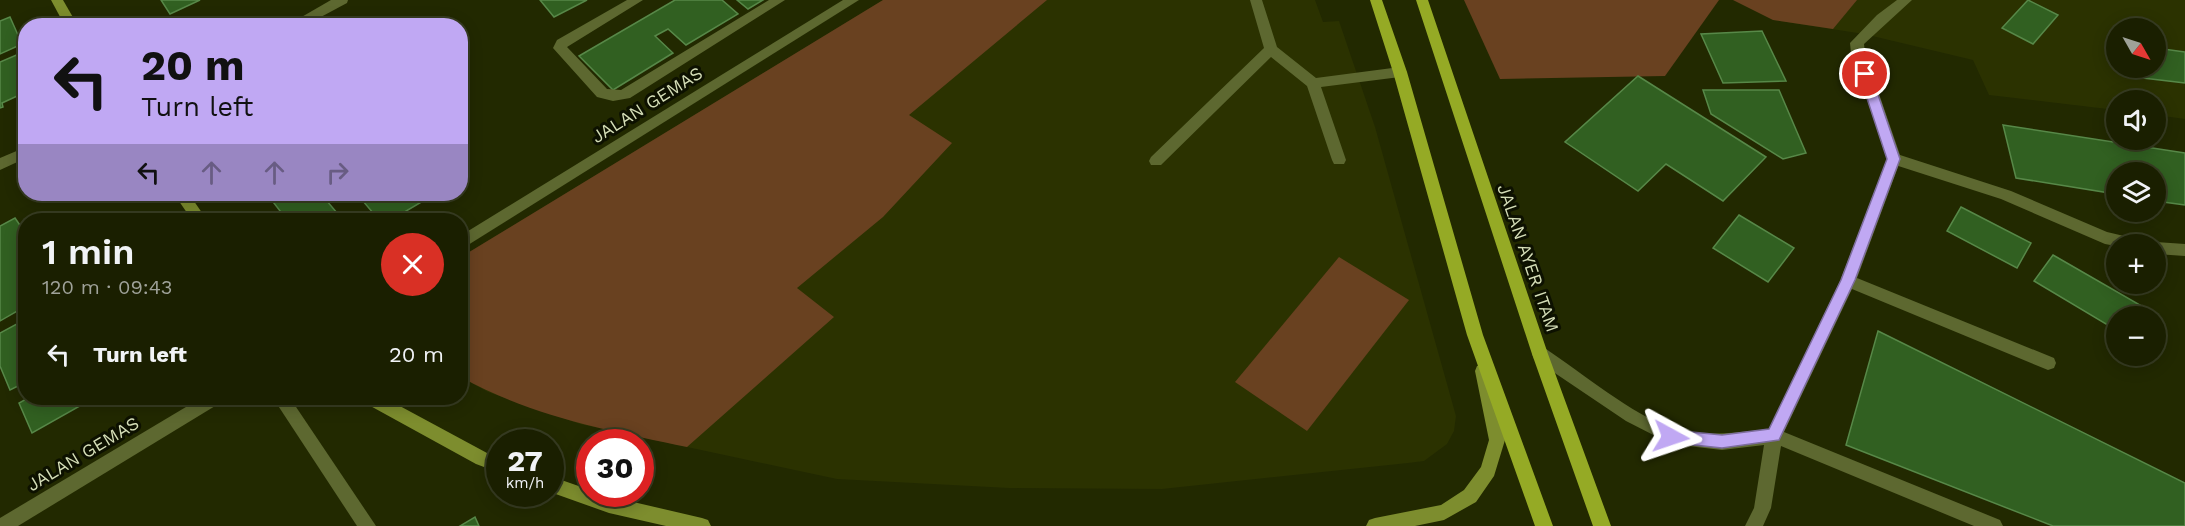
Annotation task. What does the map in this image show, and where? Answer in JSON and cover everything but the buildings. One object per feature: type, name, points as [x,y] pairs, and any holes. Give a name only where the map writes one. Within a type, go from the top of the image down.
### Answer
[{"type":"main road","points":[[57,0],[67,18]]},
{"type":"main road","points":[[1376,0],[1401,72],[1475,335],[1497,440],[1488,471],[1470,496],[1444,512],[1376,526]]},
{"type":"main road","name":"JALAN AYER ITAM","points":[[1422,0],[1540,354],[1602,526]]},
{"type":"main road","points":[[1475,335],[1544,526]]},
{"type":"main road","points":[[384,405],[486,460]]},
{"type":"main road","points":[[564,489],[609,505],[702,526]]},
{"type":"street","points":[[307,18],[342,0]]},
{"type":"street","points":[[637,0],[562,43],[560,48],[602,93],[610,96],[625,94],[779,0]]},
{"type":"street","name":"JALAN GEMAS","points":[[468,239],[854,0]]},
{"type":"street","points":[[1256,0],[1271,49],[1313,83],[1339,160]]},
{"type":"street","points":[[1754,526],[1762,508],[1774,436],[1848,280],[1894,159],[1858,53],[1857,43],[1882,18],[1906,0]]},
{"type":"street","points":[[1156,161],[1271,49]]},
{"type":"street","points":[[1313,83],[1401,72]]},
{"type":"street","points":[[0,164],[18,156]]},
{"type":"street","points":[[1894,159],[2006,195],[2106,238]]},
{"type":"street","points":[[2166,249],[2185,250]]},
{"type":"street","points":[[1848,280],[2048,363]]},
{"type":"street","points":[[1540,354],[1632,417],[1671,437],[1722,442],[1774,436],[1994,526]]},
{"type":"street","name":"JALAN GEMAS","points":[[2,526],[202,405]]},
{"type":"street","points":[[286,405],[367,526]]},
{"type":"shaded area","points":[[883,0],[1315,0],[1323,22],[1339,21],[1375,127],[1456,416],[1454,431],[1447,444],[1424,461],[1162,489],[1009,488],[837,479],[654,440],[654,429],[603,429],[580,424],[488,392],[468,381],[468,253]]},
{"type":"shaded area","points":[[883,0],[1047,0],[909,115],[952,143],[883,217],[797,288],[834,317],[687,447],[654,440],[654,429],[605,429],[571,421],[515,402],[468,381],[468,253]]},
{"type":"shaded area","points":[[1464,0],[1719,0],[1665,76],[1500,79]]},
{"type":"shaded area","points":[[1733,0],[2185,0],[2185,119],[2166,116],[2166,90],[2106,90],[2106,109],[1989,95],[1973,60],[1864,34],[1773,20]]},
{"type":"shaded area","points":[[1733,0],[1857,0],[1833,29],[1773,20]]},
{"type":"shaded area","points":[[1339,257],[1409,300],[1307,431],[1235,382]]},
{"type":"route","points":[[1671,437],[1722,442],[1774,436],[1848,280],[1894,159],[1865,74]]}]
